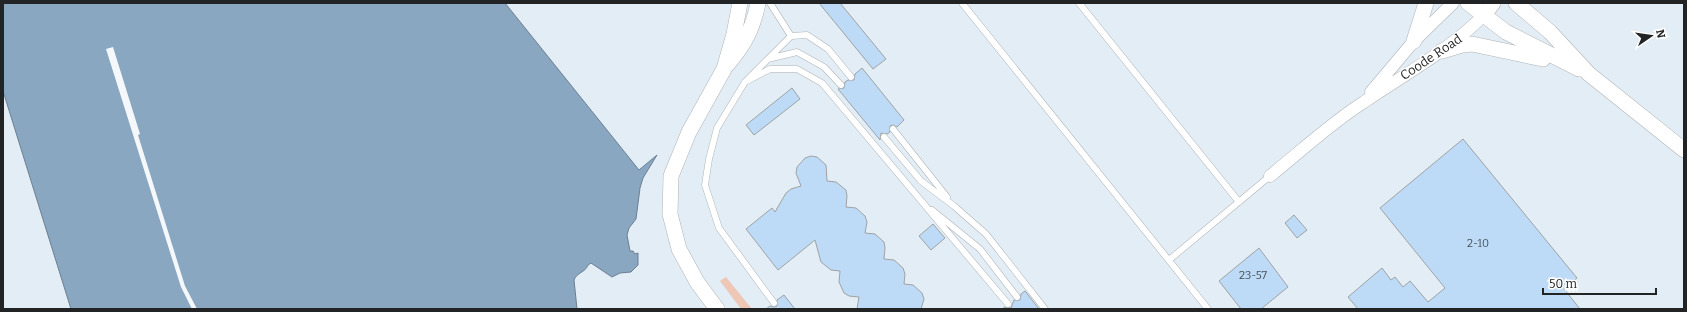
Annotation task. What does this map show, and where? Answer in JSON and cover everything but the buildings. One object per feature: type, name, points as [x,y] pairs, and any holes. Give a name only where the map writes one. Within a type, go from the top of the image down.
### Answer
[{"type":"street","points":[[717,309],[697,282],[679,249],[670,214],[671,176],[689,132],[724,68],[734,34],[740,3]]},
{"type":"street","points":[[724,68],[742,48],[754,22],[758,3]]},
{"type":"street","points":[[1414,41],[1426,3]]},
{"type":"street","name":"Coode Road","points":[[1362,102],[1414,41],[1453,3]]},
{"type":"street","points":[[1468,3],[1483,16],[1506,32],[1574,66],[1592,77],[1684,150]]},
{"type":"street","name":"Coode Road","points":[[1270,176],[1362,102],[1442,51],[1467,32],[1483,16],[1493,3]]},
{"type":"street","points":[[1516,3],[1539,23],[1592,77]]},
{"type":"street","points":[[1527,3],[1539,23]]},
{"type":"street","points":[[1442,51],[1462,45],[1472,44],[1505,49],[1574,66]]},
{"type":"lane","points":[[770,3],[791,36]]},
{"type":"lane","points":[[962,3],[1208,309]]},
{"type":"lane","points":[[1079,3],[1239,202]]},
{"type":"lane","points":[[774,303],[719,228],[705,185],[709,159],[717,128],[745,82],[791,36],[807,35],[828,49],[852,77]]},
{"type":"lane","points":[[768,59],[798,52],[824,67],[842,85]]},
{"type":"lane","points":[[745,82],[770,69],[797,69],[822,83],[1008,304]]},
{"type":"lane","points":[[893,130],[954,206]]},
{"type":"lane","points":[[884,137],[921,180],[986,234],[1046,309]]},
{"type":"lane","points":[[1168,260],[1270,176]]},
{"type":"lane","points":[[920,200],[980,249],[1017,297]]},
{"type":"shaded area","points":[[505,3],[1684,3],[1684,309],[577,309],[574,280],[575,276],[583,272],[588,265],[591,263],[612,276],[633,271],[638,265],[636,254],[630,251],[627,235],[629,228],[636,219],[637,202],[643,178],[656,156],[639,170]]},
{"type":"shaded area","points":[[3,91],[71,309],[3,309]]},
{"type":"shaded area","points":[[726,277],[752,309],[741,309],[720,281]]},
{"type":"water","points":[[3,3],[505,3],[639,170],[657,155],[643,178],[640,188],[636,219],[629,228],[627,235],[630,251],[633,251],[635,254],[638,253],[638,265],[631,272],[620,273],[612,277],[591,263],[588,265],[585,270],[575,277],[574,280],[577,309],[71,309],[3,91]]},
{"type":"pier","points":[[113,47],[140,134],[138,135],[185,286],[197,309],[192,309],[181,287],[106,49]]}]
